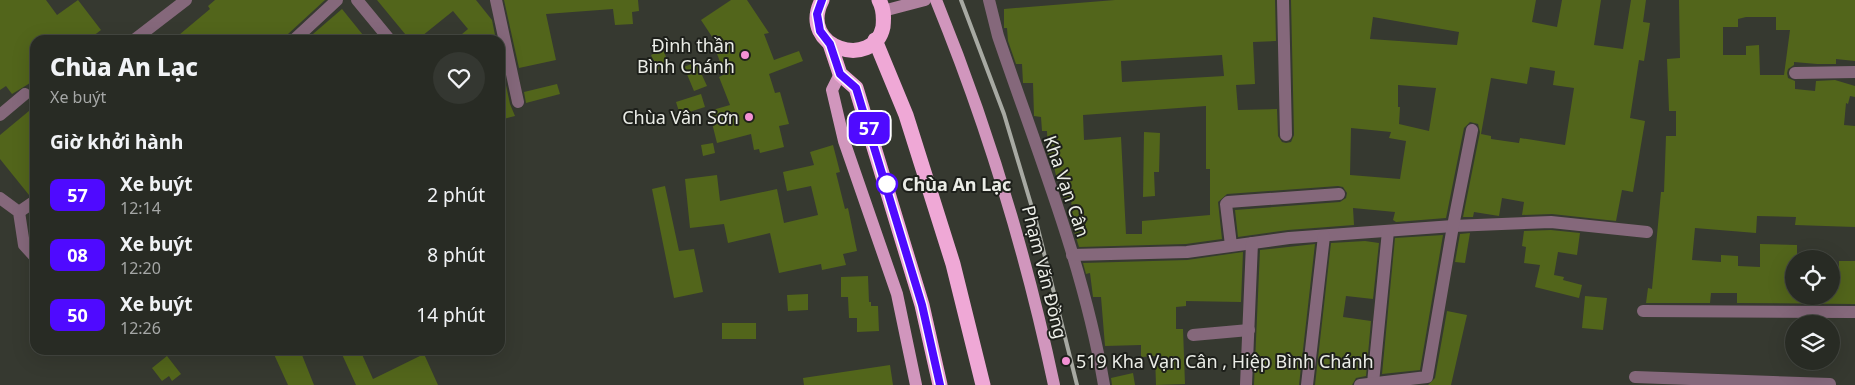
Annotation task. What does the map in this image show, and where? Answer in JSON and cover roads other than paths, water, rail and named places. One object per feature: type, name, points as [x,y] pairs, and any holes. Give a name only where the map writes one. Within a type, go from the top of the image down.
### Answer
[{"type":"highway","points":[[818,2],[818,28],[830,44],[840,74],[856,88],[922,305],[940,385]]},
{"type":"highway","points":[[830,44],[844,50],[856,51],[875,40],[882,29],[881,5]]},
{"type":"highway","points":[[875,40],[906,115],[952,264],[983,385]]},
{"type":"main road","points":[[881,5],[925,0]]},
{"type":"main road","name":"Phạm Văn Đồng","points":[[936,0],[987,134],[1017,230],[1054,385]]},
{"type":"main road","points":[[840,74],[832,90],[844,140],[896,294],[916,385]]},
{"type":"street","points":[[140,35],[186,0]]},
{"type":"street","points":[[299,35],[337,0]]},
{"type":"street","points":[[357,0],[386,35]]},
{"type":"street","points":[[496,0],[504,35]]},
{"type":"street","name":"Kha Vạn Cân","points":[[989,0],[998,36],[1072,255],[1095,334],[1104,385]]},
{"type":"street","points":[[1283,0],[1286,135]]},
{"type":"street","points":[[505,42],[518,102]]},
{"type":"street","points":[[1795,73],[1855,72]]},
{"type":"street","points":[[0,115],[25,94]]},
{"type":"street","points":[[1388,231],[1366,384],[1427,377],[1452,226],[1472,130]]},
{"type":"street","points":[[1230,245],[1226,204],[1228,202],[1339,194]]},
{"type":"street","points":[[0,198],[20,212],[24,244],[30,251]]},
{"type":"street","points":[[20,212],[30,205]]},
{"type":"street","points":[[1072,255],[1187,252],[1289,238],[1452,226],[1551,222],[1647,232]]},
{"type":"street","points":[[1307,385],[1324,236]]},
{"type":"street","points":[[1246,385],[1252,243]]},
{"type":"street","points":[[1643,310],[1855,312]]},
{"type":"street","points":[[1193,335],[1248,330]]},
{"type":"street","points":[[1635,377],[1830,384]]},
{"type":"railway","points":[[961,0],[1004,114],[1036,221],[1077,385]]},
{"type":"place","name":"Đình thần Bình Chánh","points":[[745,55]]},
{"type":"place","name":"Chùa Vân Sơn","points":[[749,117]]},
{"type":"place","name":"Chùa An Lạc","points":[[887,184]]},
{"type":"place","name":"519 Kha Vạn Cân , Hiệp Bình Chánh","points":[[1066,361]]}]
